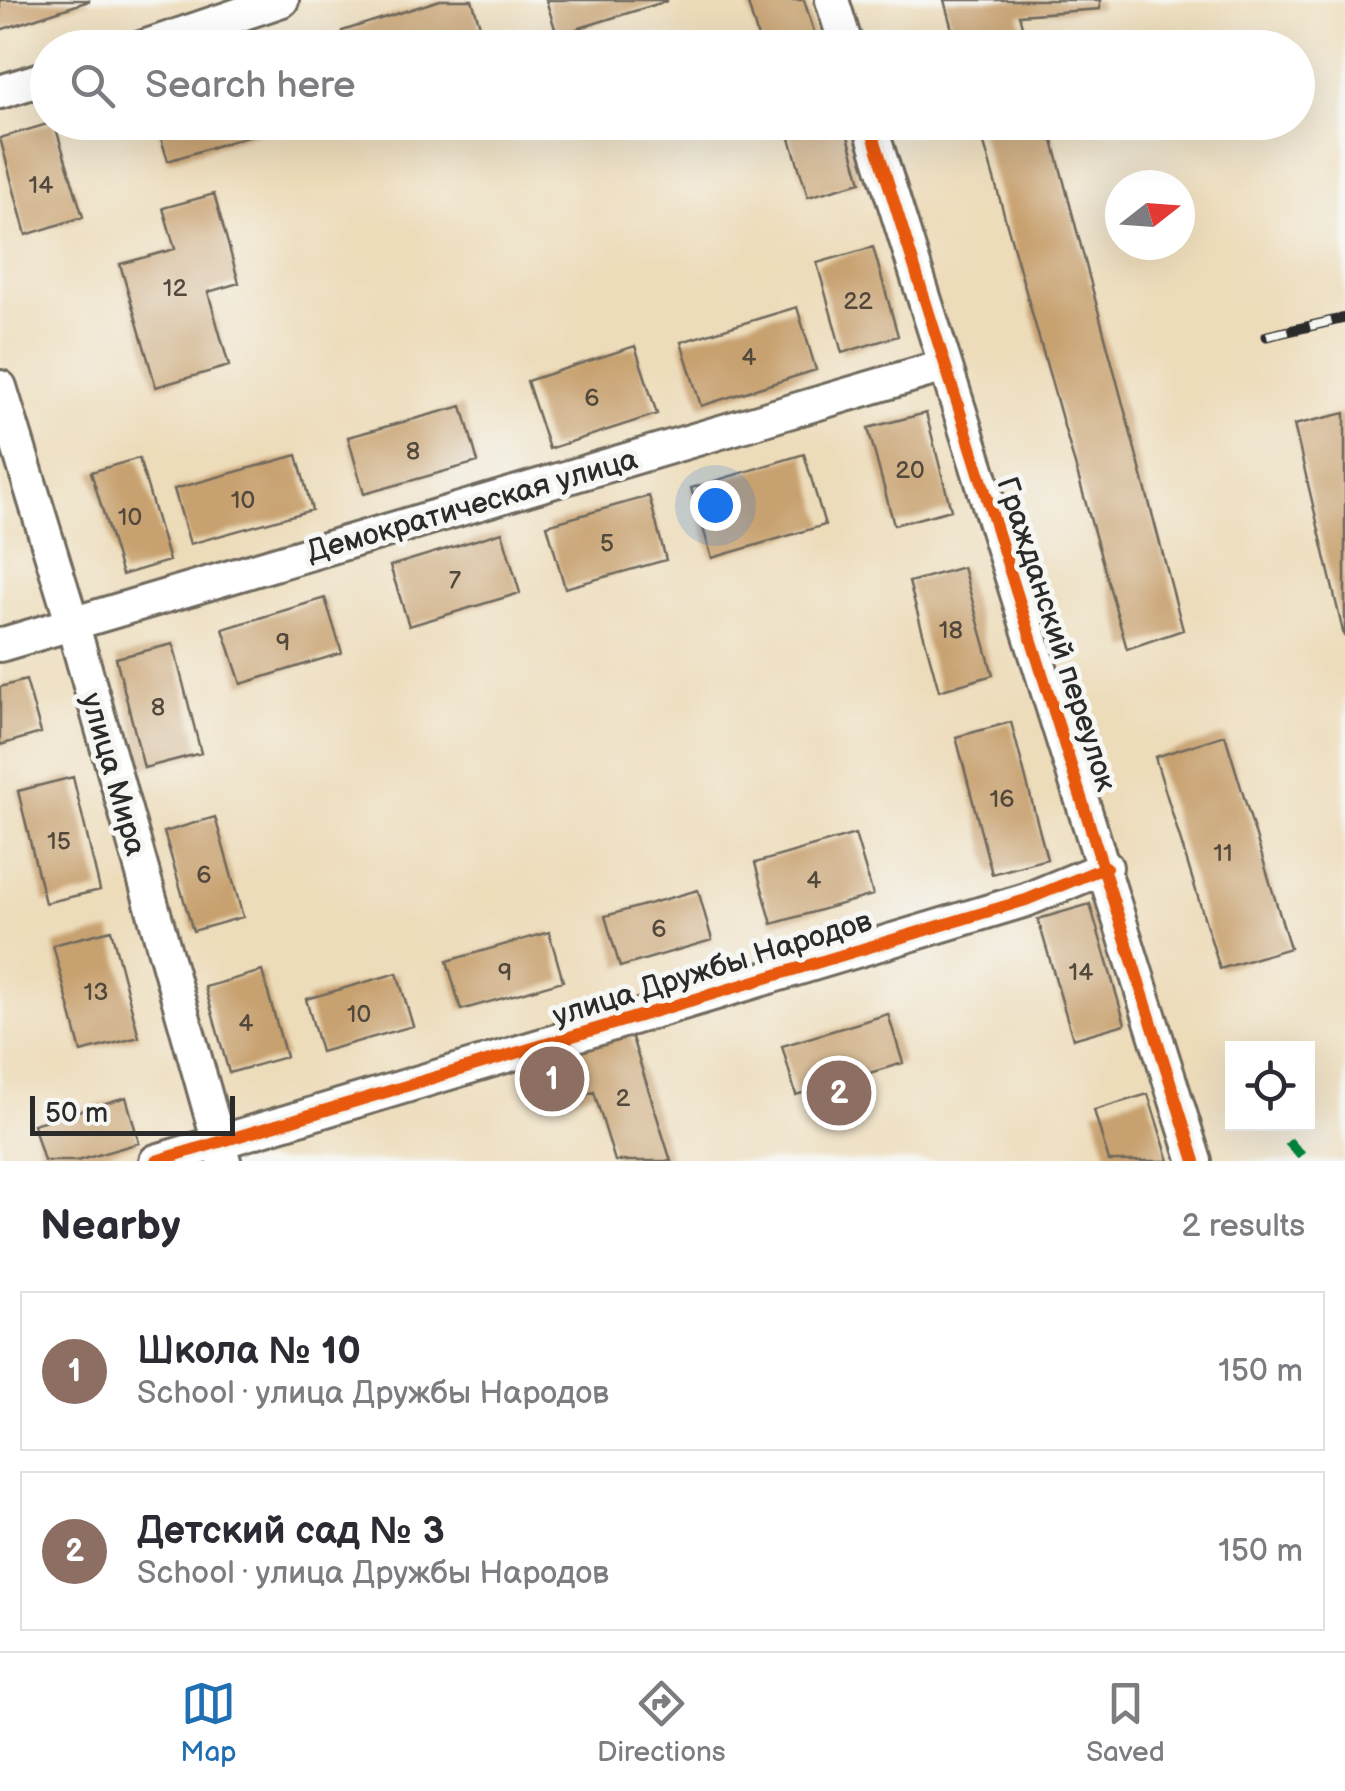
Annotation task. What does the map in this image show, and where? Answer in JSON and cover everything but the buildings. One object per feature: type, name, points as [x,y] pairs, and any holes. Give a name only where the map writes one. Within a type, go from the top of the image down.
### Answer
[{"type":"street","points":[[194,30],[282,0]]},
{"type":"street","points":[[832,0],[841,30]]},
{"type":"street","points":[[0,92],[30,83]]},
{"type":"street","name":"Гражданский переулок","points":[[875,140],[1106,867],[1195,1161]]},
{"type":"street","name":"Демократическая улица","points":[[0,646],[944,366]]},
{"type":"street","name":"улица Мира","points":[[0,388],[72,622],[221,1152]]},
{"type":"street","name":"улица Дружбы Народов","points":[[156,1161],[221,1152],[1026,900],[1106,867]]},
{"type":"railway","points":[[1267,336],[1345,318]]},
{"type":"marked path","points":[[1288,1141],[1306,1161]]},
{"type":"cycle path","points":[[875,140],[1195,1161]]},
{"type":"cycle path","points":[[156,1161],[1026,900],[1106,867]]},
{"type":"place","name":"Школа № 10","points":[[552,1079]]},
{"type":"place","name":"Детский сад № 3","points":[[839,1093]]}]
